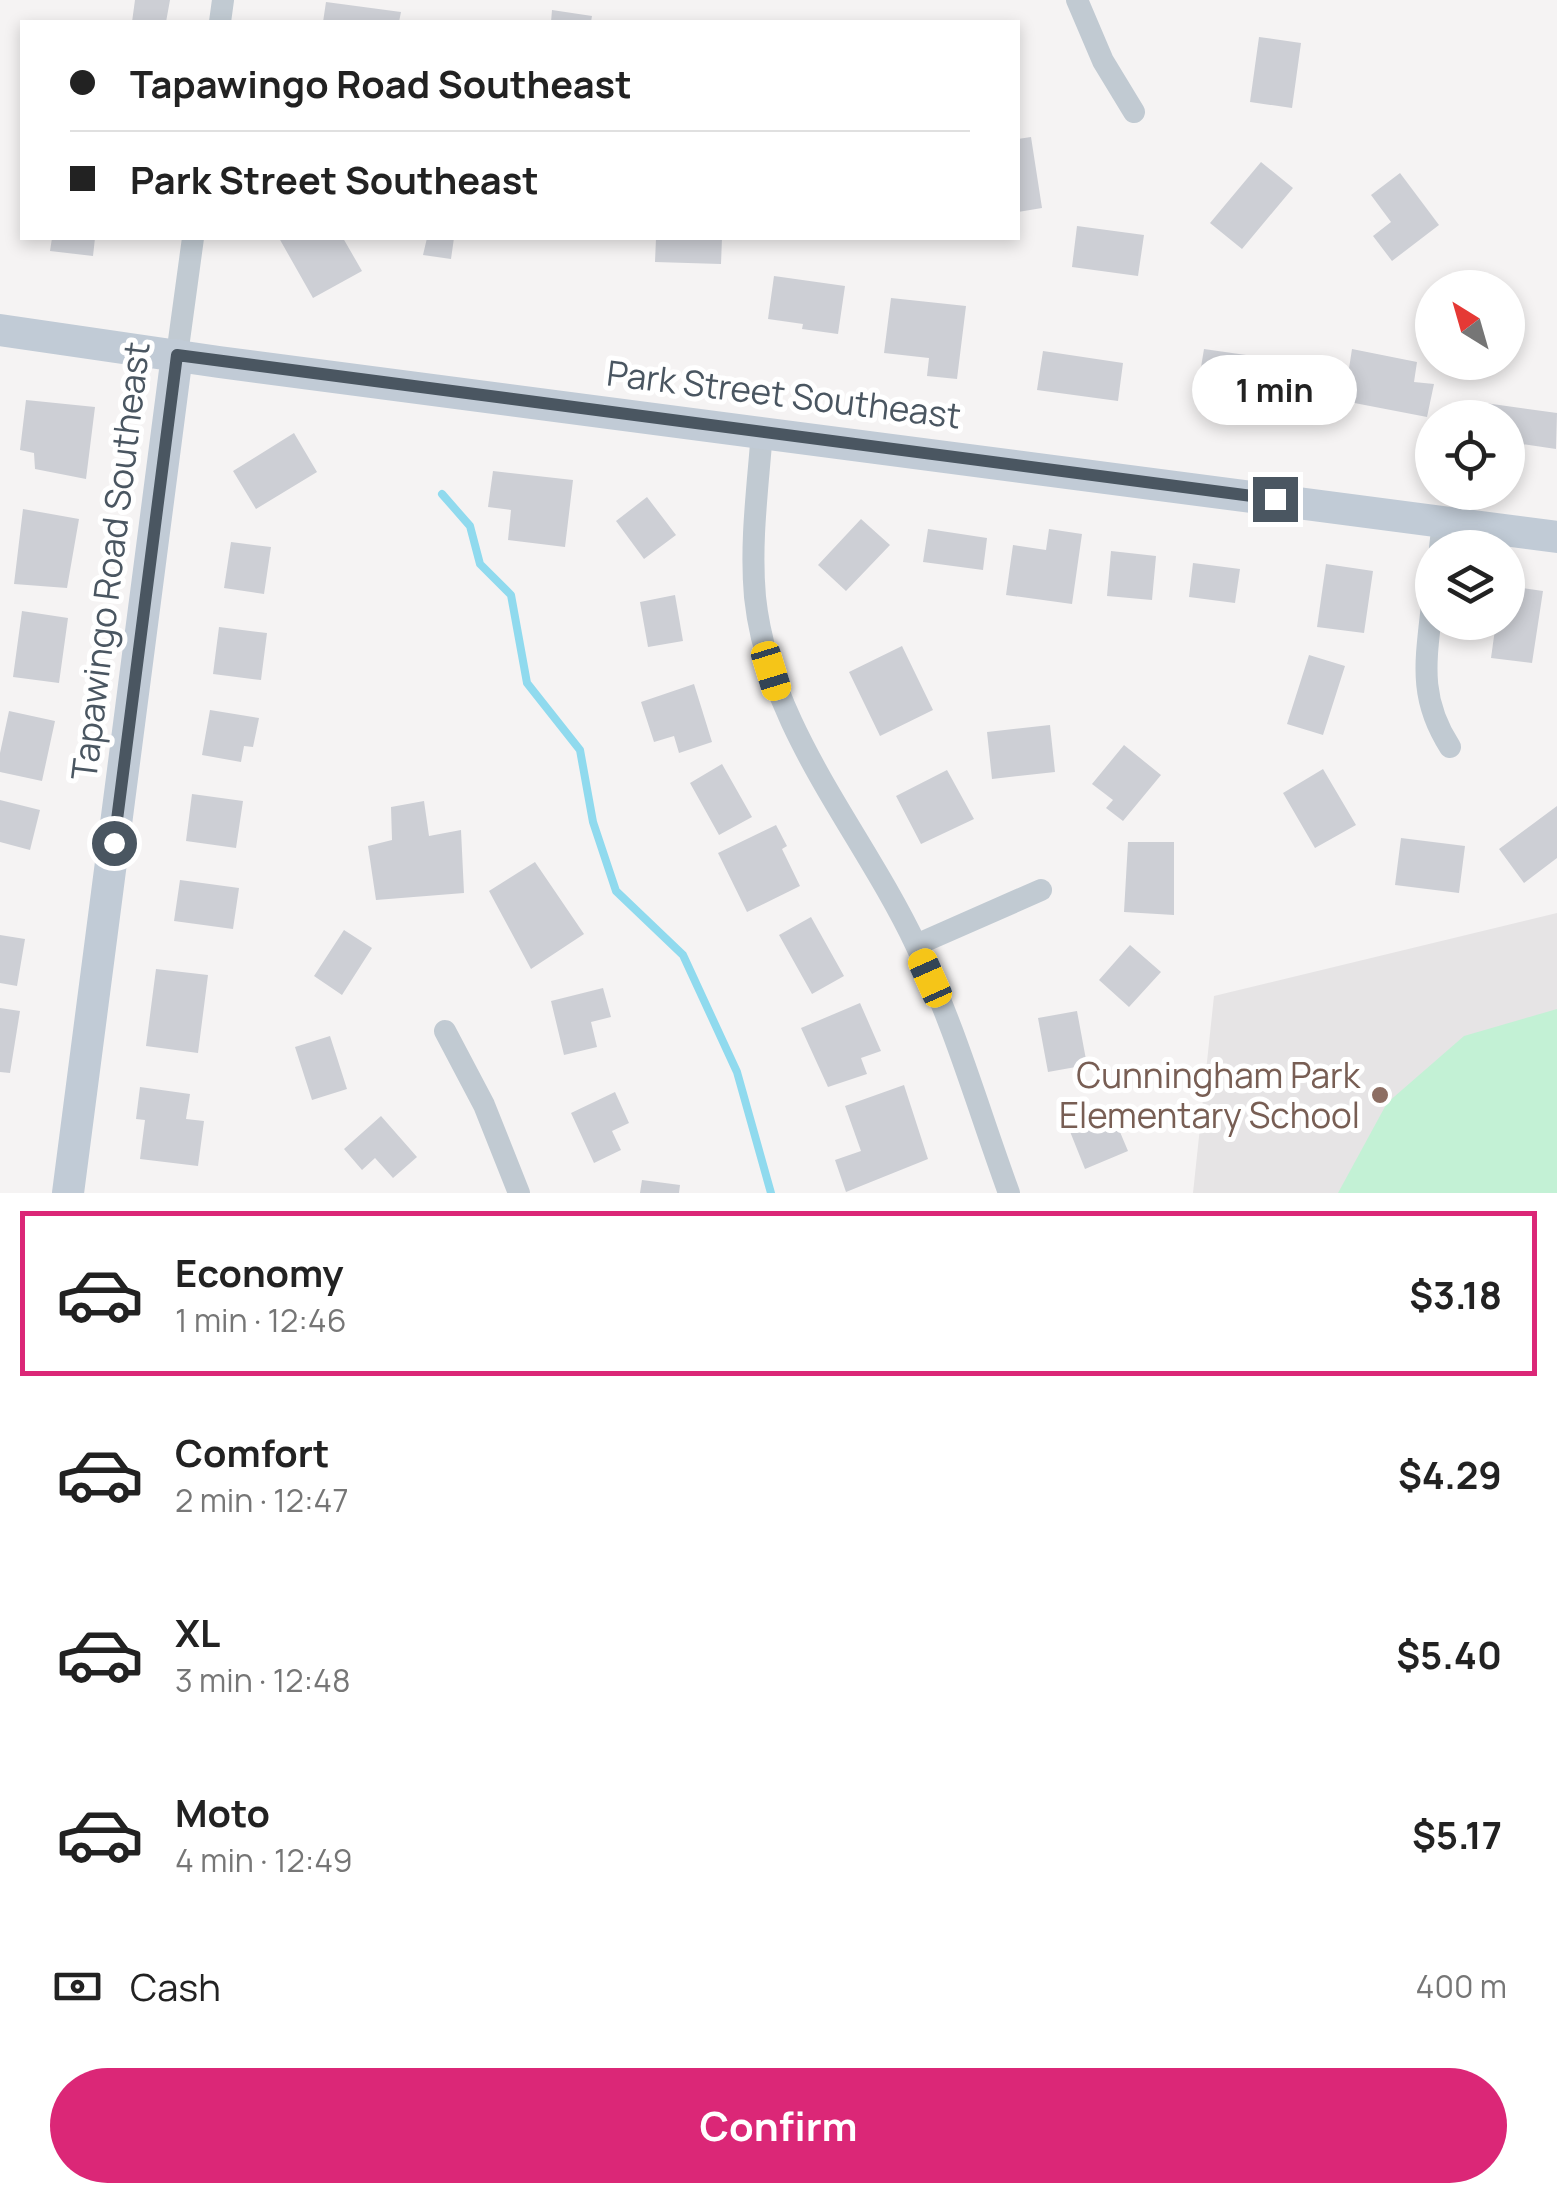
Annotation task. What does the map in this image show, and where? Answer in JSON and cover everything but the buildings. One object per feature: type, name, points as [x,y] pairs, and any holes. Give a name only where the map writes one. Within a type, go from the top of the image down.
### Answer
[{"type":"main road","name":"Park Street Southeast","points":[[0,330],[762,431],[1415,530]]},
{"type":"main road","name":"Tapawingo Road Southeast","points":[[68,1193],[177,355]]},
{"type":"main road","name":"Park Street Southeast","points":[[1525,535],[1557,536]]},
{"type":"street","points":[[1078,0],[1103,61],[1134,112]]},
{"type":"street","name":"Tapawingo Road Southeast","points":[[177,355],[193,240]]},
{"type":"street","points":[[762,431],[753,550],[756,598],[774,680],[802,746],[889,891],[916,945],[1008,1193]]},
{"type":"street","points":[[1428,640],[1424,671],[1428,698],[1438,728],[1450,747]]},
{"type":"street","points":[[916,945],[1041,890]]},
{"type":"street","points":[[445,1031],[484,1105],[519,1193]]},
{"type":"shaded area","name":"Cunningham Park Elementary School","points":[[1557,913],[1557,1193],[1193,1193],[1214,996]]},
{"type":"green space","points":[[1557,1009],[1557,1193],[1338,1193],[1387,1103],[1464,1036]]},
{"type":"waterway","points":[[442,494],[470,526],[480,564],[511,595],[527,683],[580,750],[593,822],[616,891],[683,955],[737,1072],[771,1193]]},
{"type":"place","name":"Cunningham Park Elementary School","points":[[1380,1095]]},
{"type":"route","points":[[114,843],[177,355],[1275,499]]}]
